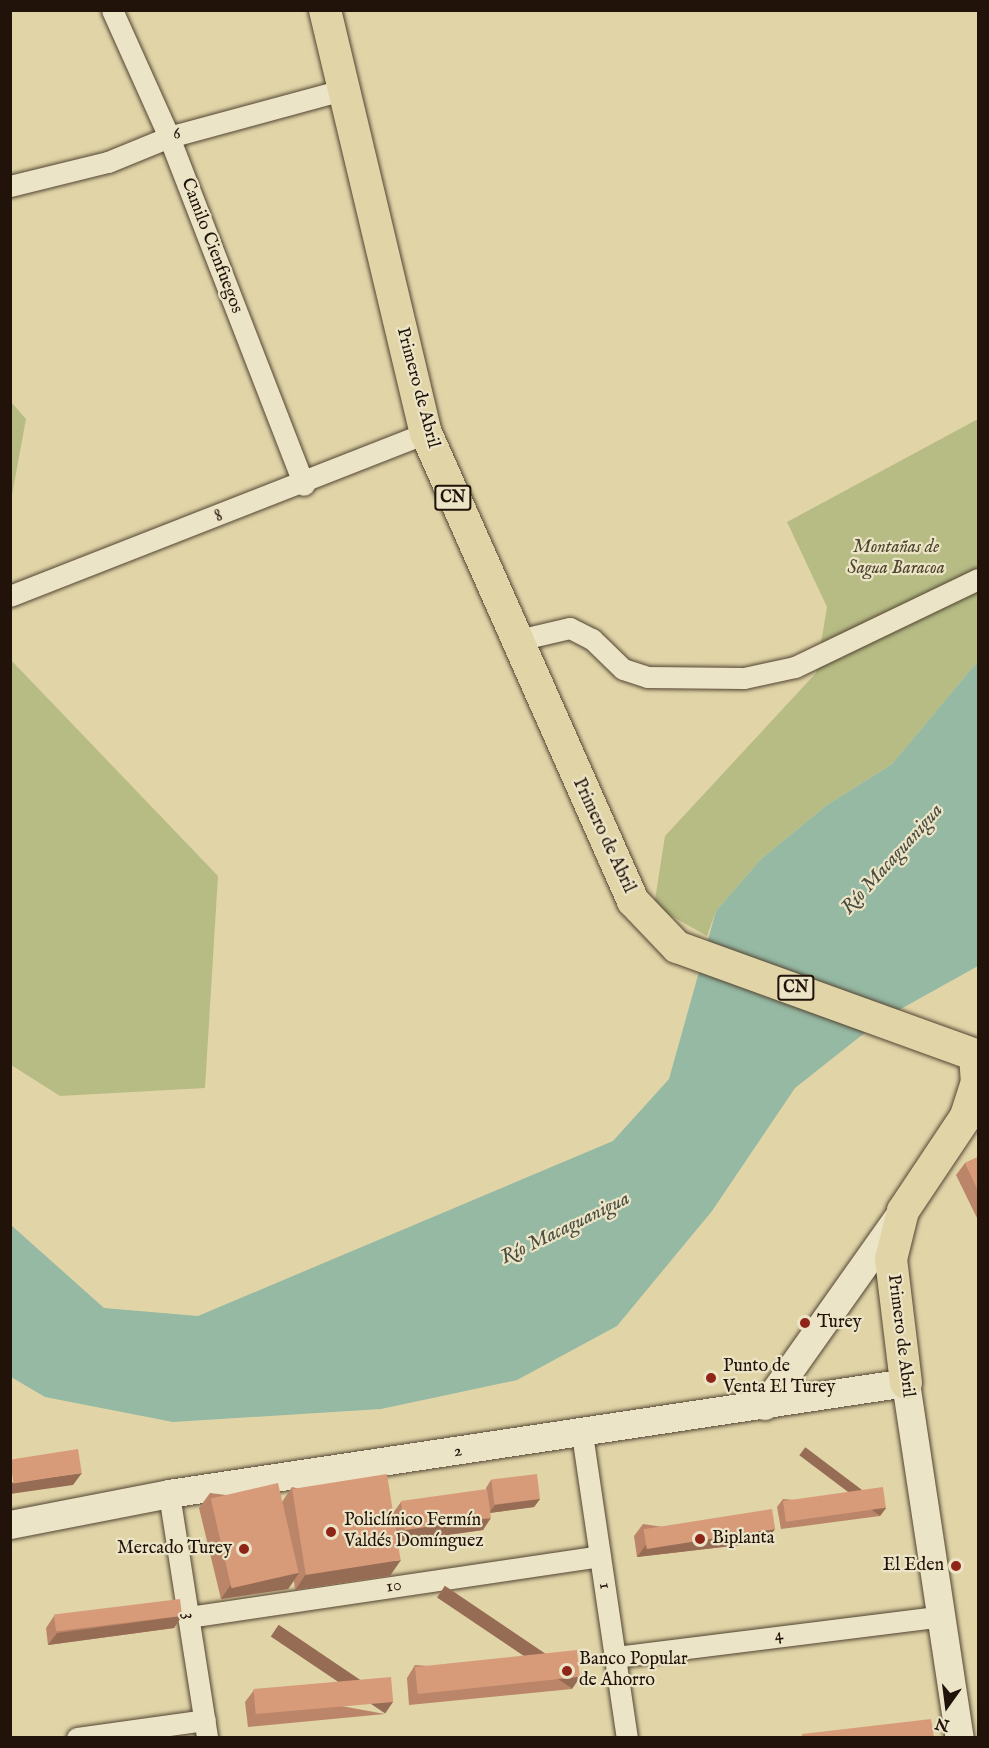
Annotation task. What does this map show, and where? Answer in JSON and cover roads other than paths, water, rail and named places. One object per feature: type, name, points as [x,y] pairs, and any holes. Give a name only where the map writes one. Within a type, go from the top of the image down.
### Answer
[{"type":"main road","name":"Primero de Abril","points":[[325,10],[346,89],[426,433],[514,641],[633,901],[677,947],[915,1030],[977,1056],[977,1082],[965,1118],[903,1211],[891,1259],[906,1383],[960,1737]]},
{"type":"main road","points":[[765,1406],[903,1211]]},
{"type":"main road","name":"2","points":[[10,1525],[169,1494],[582,1434],[906,1383]]},
{"type":"street","name":"Camilo Cienfuegos","points":[[112,10],[169,137],[304,485]]},
{"type":"street","name":"6","points":[[10,186],[108,162],[169,137],[346,89]]},
{"type":"street","name":"8","points":[[10,596],[304,485],[426,433]]},
{"type":"street","points":[[514,641],[570,628],[592,639],[623,669],[647,677],[744,678],[795,667],[978,579]]},
{"type":"street","name":"1","points":[[582,1434],[627,1737]]},
{"type":"street","name":"3","points":[[169,1494],[206,1729]]},
{"type":"street","name":"10","points":[[188,1617],[600,1556]]},
{"type":"street","name":"4","points":[[615,1657],[942,1616]]},
{"type":"street","points":[[77,1737],[206,1729]]},
{"type":"water","name":"Río Macaguanigua","points":[[978,661],[978,966],[881,1020],[795,1088],[712,1211],[617,1326],[517,1380],[381,1409],[173,1422],[45,1397],[11,1377],[11,1225],[104,1308],[198,1316],[613,1141],[669,1079],[716,911],[761,859],[827,805],[892,764]]},
{"type":"place","name":"Turey","points":[[805,1323]]},
{"type":"place","name":"Punto de Venta El Turey","points":[[711,1378]]},
{"type":"place","name":"Policlínico Fermín Valdés Domínguez","points":[[331,1532]]},
{"type":"place","name":"Biplanta","points":[[700,1539]]},
{"type":"place","name":"Mercado Turey","points":[[244,1549]]},
{"type":"place","name":"El Eden","points":[[956,1566]]},
{"type":"place","name":"Banco Popular de Ahorro","points":[[567,1671]]},
{"type":"park label","name":"Montañas de Sagua Baracoa","points":[[896,559]]}]
